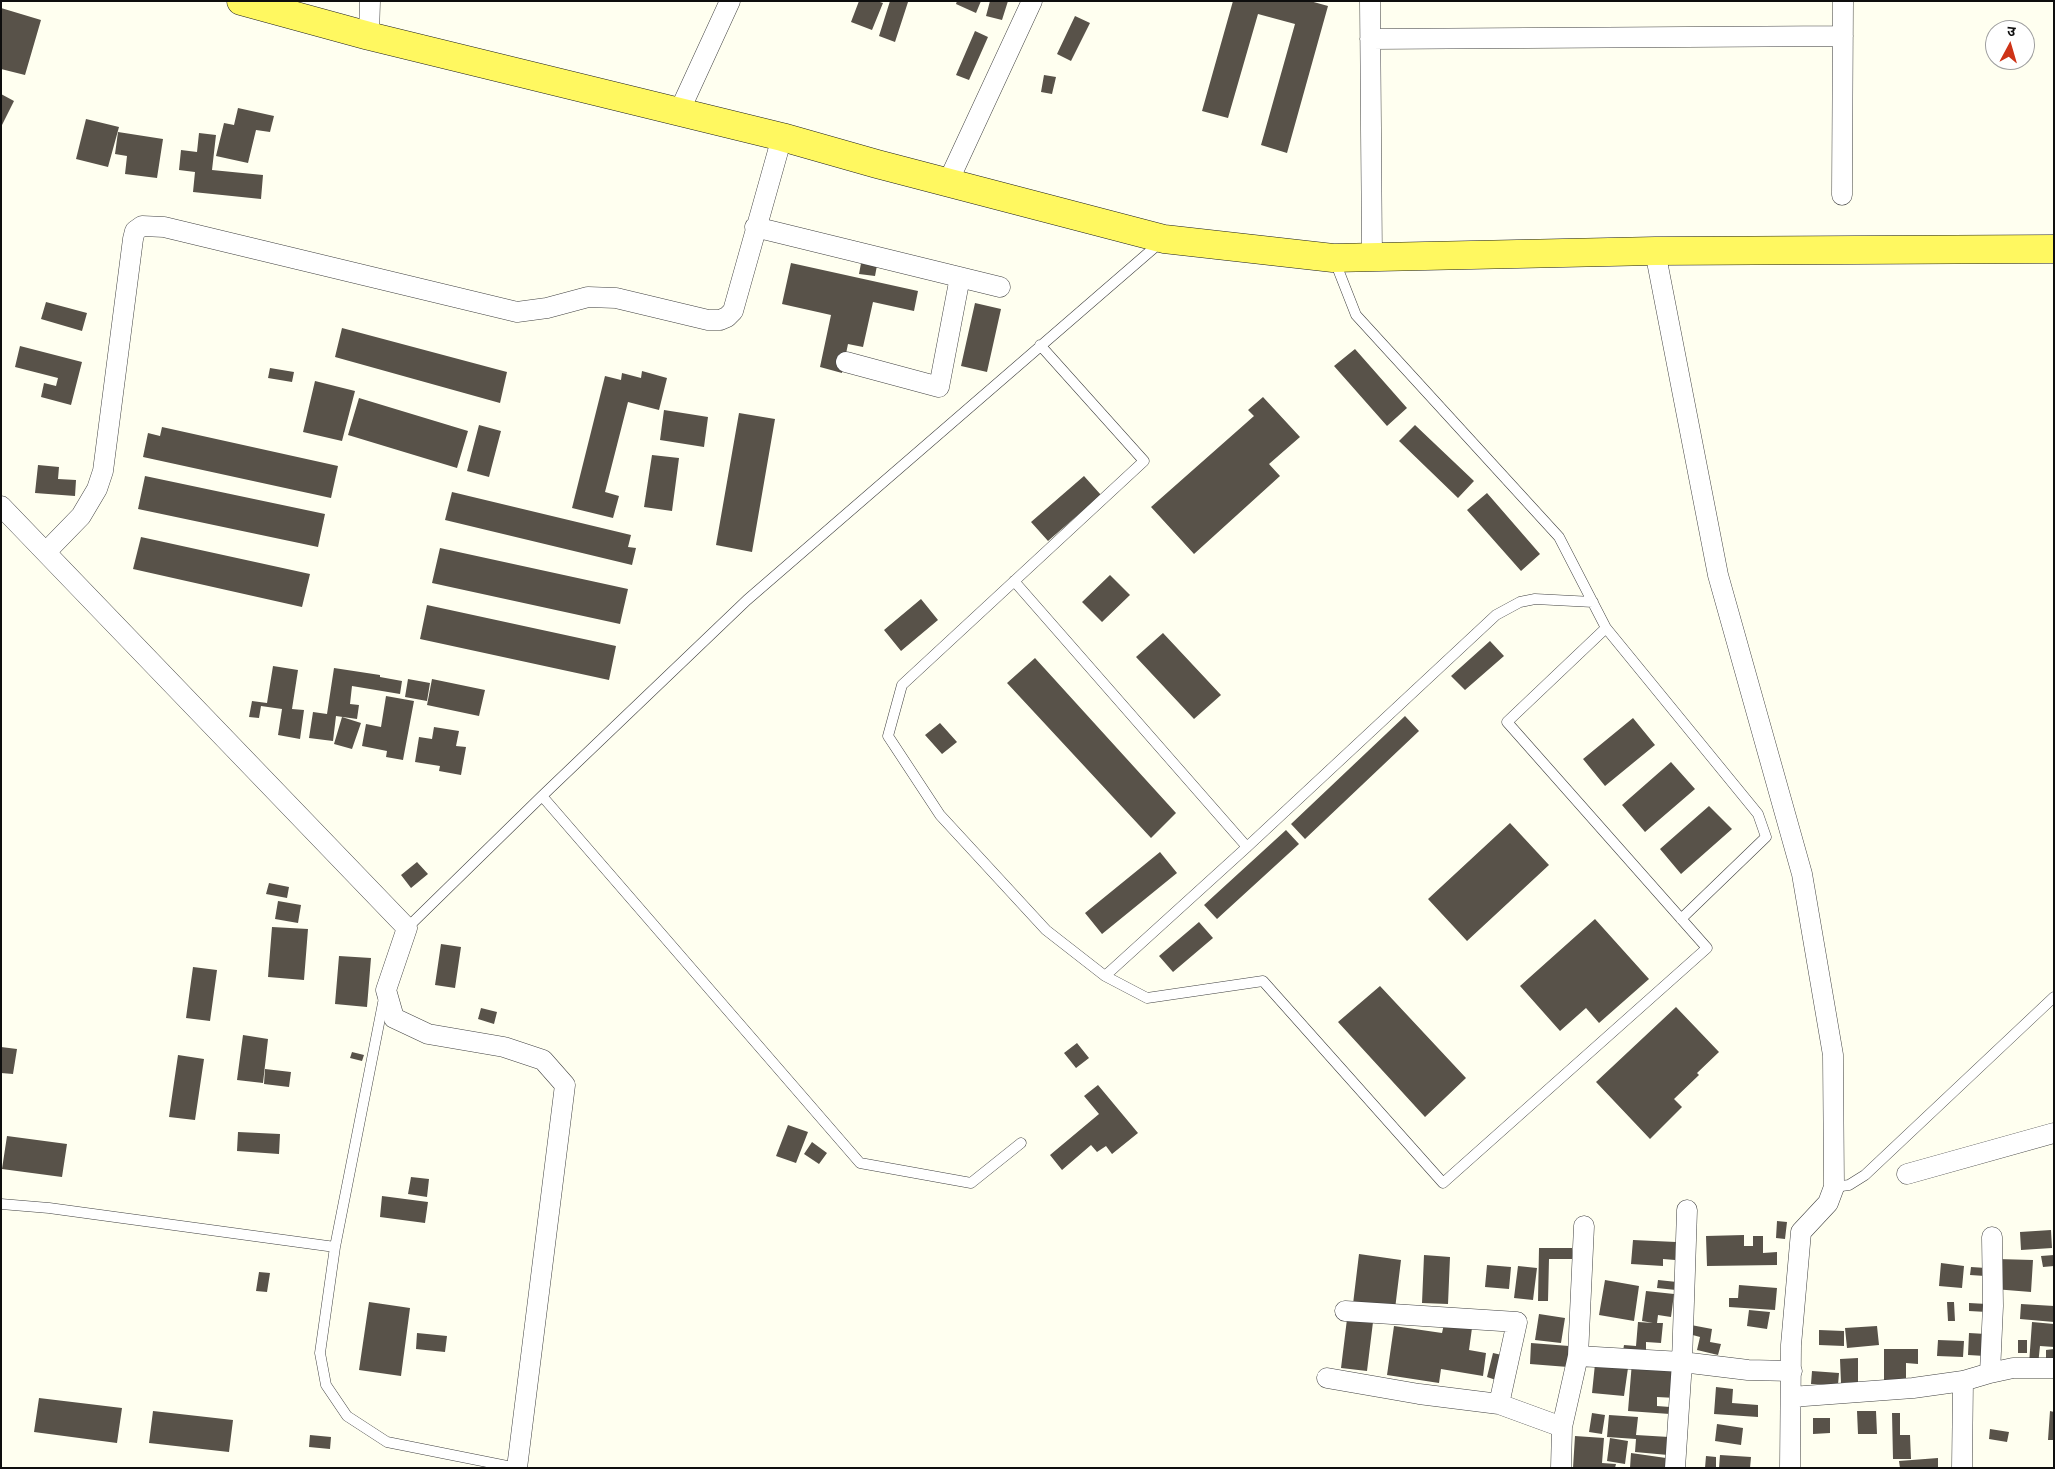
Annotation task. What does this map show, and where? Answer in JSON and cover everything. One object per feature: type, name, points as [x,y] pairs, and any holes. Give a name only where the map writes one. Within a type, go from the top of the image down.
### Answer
[{"type":"main road","points":[[241,1],[369,36],[782,137],[1164,239],[1334,258],[1654,251],[2054,248]]},
{"type":"street","points":[[369,36],[370,1]]},
{"type":"street","points":[[679,112],[730,1]]},
{"type":"street","points":[[948,182],[1032,1]]},
{"type":"street","points":[[1370,1],[1372,257]]},
{"type":"street","points":[[1842,195],[1843,1]]},
{"type":"street","points":[[1370,39],[1843,36]]},
{"type":"street","points":[[46,552],[82,516],[97,489],[103,471],[133,239],[135,231],[142,226],[164,227],[516,312],[547,308],[588,297],[616,298],[708,320],[720,320],[727,318],[733,311],[782,137]]},
{"type":"street","points":[[756,227],[1000,287]]},
{"type":"street","points":[[1654,251],[1718,575],[1802,874],[1833,1055],[1834,1187],[1828,1203],[1801,1232],[1791,1345],[1790,1468]]},
{"type":"street","points":[[846,362],[939,387],[960,277]]},
{"type":"street","points":[[1,506],[407,928],[386,990],[394,1018],[428,1034],[504,1047],[543,1060],[565,1085],[517,1468]]},
{"type":"street","points":[[1907,1174],[2054,1133]]},
{"type":"street","points":[[1675,1468],[1682,1362],[1687,1210]]},
{"type":"street","points":[[1561,1468],[1562,1427],[1578,1356],[1584,1226]]},
{"type":"street","points":[[1990,1373],[1993,1306],[1992,1237]]},
{"type":"street","points":[[1346,1310],[1517,1322],[1499,1404]]},
{"type":"street","points":[[1578,1356],[1682,1362],[1748,1370],[1792,1371]]},
{"type":"street","points":[[1791,1397],[1914,1388],[1963,1380],[2013,1368],[2054,1368]]},
{"type":"street","points":[[1327,1378],[1419,1394],[1499,1404],[1562,1427]]},
{"type":"street","points":[[1962,1468],[1963,1380]]},
{"type":"lane","points":[[407,928],[542,796],[748,600],[1164,239]]},
{"type":"lane","points":[[1334,258],[1356,315],[1558,537],[1606,628],[1758,814],[1766,838],[1681,919]]},
{"type":"lane","points":[[1040,345],[1144,461],[902,685],[888,736],[940,815],[1046,930],[1106,976],[1147,998],[1263,981],[1443,1183],[1707,948],[1507,722],[1606,628]]},
{"type":"lane","points":[[1014,581],[1247,847]]},
{"type":"lane","points":[[1106,976],[1496,614],[1520,602],[1535,599],[1593,602]]},
{"type":"lane","points":[[542,796],[860,1163],[970,1183],[1021,1143]]},
{"type":"lane","points":[[386,990],[335,1247],[320,1353],[326,1385],[347,1416],[387,1442],[517,1468]]},
{"type":"lane","points":[[1834,1187],[1849,1185],[1865,1175],[2054,997]]},
{"type":"lane","points":[[1,1204],[49,1208],[335,1247]]},
{"type":"building","points":[[859,1],[883,3],[872,30],[851,22]]},
{"type":"building","points":[[890,1],[908,2],[895,42],[879,36]]},
{"type":"building","points":[[957,1],[981,1],[976,13],[956,4]]},
{"type":"building","points":[[990,1],[1008,1],[1002,20],[986,16]]},
{"type":"building","points":[[1233,1],[1310,1],[1328,6],[1287,153],[1261,145],[1295,24],[1258,14],[1228,118],[1202,111]]},
{"type":"building","points":[[1,8],[41,20],[25,75],[1,69]]},
{"type":"building","points":[[1075,16],[1090,23],[1071,61],[1057,54]]},
{"type":"building","points":[[975,31],[988,37],[969,80],[956,75]]},
{"type":"building","points":[[1044,75],[1056,77],[1052,94],[1041,92]]},
{"type":"building","points":[[1,94],[14,101],[1,127]]},
{"type":"building","points":[[238,108],[274,116],[270,132],[256,130],[248,163],[216,156],[224,123],[234,125]]},
{"type":"building","points":[[86,119],[119,127],[108,167],[76,159]]},
{"type":"building","points":[[118,132],[163,139],[157,178],[125,174],[127,156],[115,154]]},
{"type":"building","points":[[199,133],[216,135],[212,170],[263,175],[261,199],[193,192],[195,172],[179,170],[181,150],[197,152]]},
{"type":"building","points":[[862,258],[878,260],[875,276],[859,274]]},
{"type":"building","points":[[791,263],[918,291],[914,311],[873,302],[863,347],[848,344],[842,373],[820,367],[831,315],[782,304]]},
{"type":"building","points":[[46,302],[87,313],[82,331],[41,319]]},
{"type":"building","points":[[975,303],[1001,309],[987,372],[961,366]]},
{"type":"building","points":[[342,328],[507,372],[500,403],[335,357]]},
{"type":"building","points":[[20,346],[82,362],[71,405],[41,397],[44,383],[56,386],[58,378],[15,367]]},
{"type":"building","points":[[1355,349],[1407,408],[1387,426],[1334,366]]},
{"type":"building","points":[[270,368],[294,372],[292,382],[268,378]]},
{"type":"building","points":[[642,371],[667,378],[659,410],[628,402],[605,492],[619,496],[613,518],[572,508],[605,376],[621,380],[622,373],[641,378]]},
{"type":"building","points":[[315,381],[355,391],[342,441],[303,432]]},
{"type":"building","points":[[1263,397],[1300,437],[1269,464],[1280,476],[1194,554],[1151,507],[1254,416],[1248,410]]},
{"type":"building","points":[[359,398],[468,431],[457,468],[348,435]]},
{"type":"building","points":[[664,410],[708,417],[704,447],[660,440]]},
{"type":"building","points":[[739,413],[775,419],[752,552],[716,545]]},
{"type":"building","points":[[479,425],[501,431],[489,477],[467,471]]},
{"type":"building","points":[[1415,425],[1474,481],[1458,498],[1399,441]]},
{"type":"building","points":[[162,427],[338,466],[331,498],[143,457],[148,433],[160,436]]},
{"type":"building","points":[[652,455],[679,458],[672,511],[644,507]]},
{"type":"building","points":[[38,465],[59,467],[58,479],[76,480],[75,496],[35,493]]},
{"type":"building","points":[[145,476],[325,514],[318,547],[138,509]]},
{"type":"building","points":[[1084,476],[1101,495],[1048,541],[1031,522]]},
{"type":"building","points":[[452,492],[631,535],[628,547],[636,548],[632,565],[445,520]]},
{"type":"building","points":[[1487,493],[1540,554],[1521,571],[1467,510]]},
{"type":"building","points":[[141,537],[310,574],[302,607],[133,569]]},
{"type":"building","points":[[440,548],[628,589],[620,624],[432,583]]},
{"type":"building","points":[[1110,575],[1130,595],[1102,622],[1082,602]]},
{"type":"building","points":[[921,599],[938,620],[901,651],[884,630]]},
{"type":"building","points":[[427,605],[616,646],[609,680],[420,639]]},
{"type":"building","points":[[1163,633],[1221,695],[1194,719],[1136,657]]},
{"type":"building","points":[[1490,641],[1504,656],[1465,690],[1451,676]]},
{"type":"building","points":[[1035,658],[1176,813],[1151,838],[1007,683]]},
{"type":"building","points":[[273,666],[298,670],[292,709],[304,710],[300,739],[278,735],[282,709],[261,706],[259,718],[249,717],[252,701],[267,703]]},
{"type":"building","points":[[334,668],[380,675],[380,677],[402,681],[400,694],[352,686],[350,704],[359,705],[357,719],[336,716],[333,741],[309,738],[313,712],[327,714]]},
{"type":"building","points":[[408,679],[430,683],[427,701],[405,697]]},
{"type":"building","points":[[432,679],[485,690],[479,716],[427,705]]},
{"type":"building","points":[[386,696],[414,701],[403,760],[386,757],[387,751],[362,746],[366,724],[381,727]]},
{"type":"building","points":[[1405,716],[1419,731],[1305,839],[1291,824]]},
{"type":"building","points":[[342,717],[361,723],[352,749],[334,744]]},
{"type":"building","points":[[1633,718],[1655,745],[1605,786],[1583,759]]},
{"type":"building","points":[[940,723],[957,742],[942,754],[925,735]]},
{"type":"building","points":[[434,727],[459,731],[456,746],[466,747],[461,775],[439,771],[440,766],[415,762],[419,737],[432,739]]},
{"type":"building","points":[[1671,762],[1695,789],[1645,832],[1622,805]]},
{"type":"building","points":[[1709,806],[1732,829],[1681,874],[1660,849]]},
{"type":"building","points":[[1510,823],[1549,865],[1467,941],[1428,899]]},
{"type":"building","points":[[1286,830],[1299,844],[1217,919],[1204,905]]},
{"type":"building","points":[[1160,852],[1177,873],[1102,934],[1085,913]]},
{"type":"building","points":[[417,862],[428,874],[411,888],[401,875]]},
{"type":"building","points":[[269,883],[289,887],[287,898],[266,894]]},
{"type":"building","points":[[278,901],[301,905],[298,923],[275,919]]},
{"type":"building","points":[[1595,919],[1649,979],[1599,1023],[1586,1008],[1560,1031],[1520,986]]},
{"type":"building","points":[[1199,922],[1213,938],[1173,972],[1159,956]]},
{"type":"building","points":[[272,927],[308,929],[304,980],[268,977]]},
{"type":"building","points":[[441,944],[461,947],[455,988],[435,985]]},
{"type":"building","points":[[339,956],[371,958],[367,1007],[335,1004]]},
{"type":"building","points":[[193,967],[217,970],[210,1021],[186,1018]]},
{"type":"building","points":[[1380,986],[1466,1078],[1425,1117],[1338,1022]]},
{"type":"building","points":[[1676,1007],[1719,1052],[1674,1099],[1682,1107],[1650,1139],[1596,1082]]},
{"type":"building","points":[[481,1008],[497,1012],[494,1024],[478,1019]]},
{"type":"building","points":[[243,1035],[268,1039],[263,1083],[237,1080]]},
{"type":"building","points":[[1077,1043],[1089,1058],[1076,1068],[1064,1053]]},
{"type":"building","points":[[1,1047],[17,1049],[13,1074],[1,1073]]},
{"type":"building","points":[[352,1052],[364,1055],[362,1061],[350,1058]]},
{"type":"building","points":[[178,1055],[204,1059],[195,1120],[169,1117]]},
{"type":"building","points":[[265,1069],[291,1072],[289,1087],[264,1084]]},
{"type":"building","points":[[1098,1085],[1138,1133],[1112,1154],[1106,1146],[1097,1152],[1091,1145],[1062,1170],[1050,1155],[1099,1114],[1084,1096]]},
{"type":"building","points":[[788,1125],[808,1132],[796,1163],[776,1156]]},
{"type":"building","points":[[238,1132],[280,1134],[279,1154],[237,1151]]},
{"type":"building","points":[[7,1136],[67,1144],[62,1177],[2,1169]]},
{"type":"building","points":[[812,1142],[827,1153],[819,1164],[804,1154]]},
{"type":"building","points":[[411,1177],[429,1179],[427,1197],[408,1194]]},
{"type":"building","points":[[382,1196],[428,1202],[425,1223],[380,1217]]},
{"type":"building","points":[[1777,1221],[1787,1222],[1785,1239],[1776,1238]]},
{"type":"building","points":[[2051,1230],[2052,1248],[2021,1250],[2020,1232]]},
{"type":"building","points":[[1744,1235],[1744,1246],[1753,1246],[1753,1236],[1763,1236],[1763,1253],[1777,1252],[1777,1265],[1707,1266],[1706,1236]]},
{"type":"building","points":[[1633,1240],[1676,1242],[1675,1260],[1663,1259],[1663,1266],[1631,1264]]},
{"type":"building","points":[[1539,1248],[1572,1248],[1572,1259],[1549,1259],[1548,1301],[1538,1301]]},
{"type":"building","points":[[1359,1254],[1401,1260],[1395,1309],[1353,1304]]},
{"type":"building","points":[[1424,1255],[1450,1257],[1448,1304],[1422,1303]]},
{"type":"building","points":[[2054,1255],[2054,1266],[2043,1267],[2041,1256]]},
{"type":"building","points":[[1997,1259],[2033,1260],[2031,1292],[1994,1289]]},
{"type":"building","points":[[1941,1263],[1964,1266],[1962,1288],[1939,1286]]},
{"type":"building","points":[[1487,1265],[1511,1267],[1509,1289],[1485,1287]]},
{"type":"building","points":[[1518,1266],[1537,1268],[1533,1300],[1514,1298]]},
{"type":"building","points":[[1971,1267],[1986,1268],[1985,1276],[1970,1275]]},
{"type":"building","points":[[259,1272],[270,1273],[267,1292],[256,1291]]},
{"type":"building","points":[[1605,1280],[1639,1286],[1634,1321],[1599,1315]]},
{"type":"building","points":[[1658,1280],[1677,1282],[1676,1290],[1657,1288]]},
{"type":"building","points":[[1739,1285],[1777,1288],[1775,1310],[1729,1307],[1729,1298],[1738,1298]]},
{"type":"building","points":[[1646,1291],[1674,1294],[1671,1317],[1658,1315],[1657,1323],[1663,1323],[1661,1343],[1646,1342],[1646,1353],[1623,1351],[1624,1345],[1636,1346],[1638,1322],[1653,1323],[1642,1321]]},
{"type":"building","points":[[369,1302],[410,1308],[401,1376],[359,1370]]},
{"type":"building","points":[[1947,1302],[1954,1302],[1955,1321],[1948,1321]]},
{"type":"building","points":[[1969,1303],[1987,1304],[1987,1312],[1969,1311]]},
{"type":"building","points":[[2021,1304],[2054,1306],[2054,1322],[2020,1319]]},
{"type":"building","points":[[1749,1310],[1770,1312],[1767,1329],[1747,1326]]},
{"type":"building","points":[[1539,1314],[1565,1318],[1561,1343],[1535,1340]]},
{"type":"building","points":[[1347,1319],[1373,1322],[1367,1371],[1341,1368]]},
{"type":"building","points":[[2032,1322],[2054,1324],[2054,1347],[2040,1346],[2038,1365],[2029,1364]]},
{"type":"building","points":[[1444,1324],[1472,1328],[1469,1350],[1486,1353],[1483,1376],[1441,1369],[1439,1383],[1387,1375],[1394,1326],[1442,1333]]},
{"type":"building","points":[[1691,1325],[1712,1329],[1710,1342],[1721,1344],[1718,1355],[1697,1350],[1700,1337],[1689,1334]]},
{"type":"building","points":[[1877,1326],[1879,1345],[1847,1348],[1845,1328]]},
{"type":"building","points":[[1819,1330],[1844,1331],[1844,1346],[1819,1345]]},
{"type":"building","points":[[417,1333],[447,1336],[445,1352],[416,1349]]},
{"type":"building","points":[[1969,1333],[1986,1334],[1985,1356],[1968,1355]]},
{"type":"building","points":[[1938,1340],[1964,1341],[1963,1357],[1937,1356]]},
{"type":"building","points":[[2018,1340],[2027,1340],[2027,1353],[2018,1353]]},
{"type":"building","points":[[1531,1343],[1569,1346],[1568,1367],[1530,1364]]},
{"type":"building","points":[[1884,1349],[1918,1349],[1918,1364],[1906,1363],[1906,1381],[1884,1381]]},
{"type":"building","points":[[2054,1349],[2054,1359],[2046,1359],[2046,1350]]},
{"type":"building","points":[[1493,1353],[1502,1355],[1496,1380],[1487,1377]]},
{"type":"building","points":[[1858,1358],[1858,1382],[1841,1383],[1840,1359]]},
{"type":"building","points":[[1632,1362],[1679,1366],[1676,1398],[1657,1397],[1657,1406],[1670,1407],[1670,1414],[1628,1411]]},
{"type":"building","points":[[1595,1364],[1628,1368],[1624,1396],[1592,1393]]},
{"type":"building","points":[[1812,1371],[1839,1373],[1838,1385],[1811,1384]]},
{"type":"building","points":[[1716,1387],[1733,1389],[1732,1403],[1758,1405],[1758,1417],[1714,1414]]},
{"type":"building","points":[[39,1398],[122,1408],[117,1443],[34,1432]]},
{"type":"building","points":[[153,1411],[233,1420],[229,1452],[149,1443]]},
{"type":"building","points":[[1857,1411],[1876,1411],[1877,1434],[1858,1434]]},
{"type":"building","points":[[2050,1411],[2054,1412],[2054,1440],[2048,1440]]},
{"type":"building","points":[[1592,1413],[1605,1415],[1602,1434],[1589,1432]]},
{"type":"building","points":[[1892,1413],[1900,1413],[1900,1435],[1910,1435],[1911,1459],[1893,1459]]},
{"type":"building","points":[[1609,1415],[1638,1417],[1636,1435],[1669,1437],[1668,1455],[1635,1452],[1636,1439],[1607,1437]]},
{"type":"building","points":[[1813,1418],[1830,1418],[1830,1433],[1813,1434]]},
{"type":"building","points":[[1717,1424],[1743,1428],[1741,1445],[1715,1441]]},
{"type":"building","points":[[1990,1429],[2009,1432],[2007,1442],[1989,1439]]},
{"type":"building","points":[[310,1435],[331,1437],[330,1449],[309,1447]]},
{"type":"building","points":[[1575,1436],[1604,1438],[1602,1463],[1616,1464],[1615,1468],[1573,1468]]},
{"type":"building","points":[[1610,1438],[1628,1441],[1625,1464],[1607,1461]]},
{"type":"building","points":[[1631,1453],[1666,1458],[1665,1468],[1630,1468]]},
{"type":"building","points":[[1720,1455],[1751,1457],[1750,1468],[1719,1468]]},
{"type":"building","points":[[1706,1456],[1716,1457],[1716,1468],[1705,1468]]},
{"type":"building","points":[[1938,1458],[1938,1468],[1900,1468],[1899,1461]]}]
